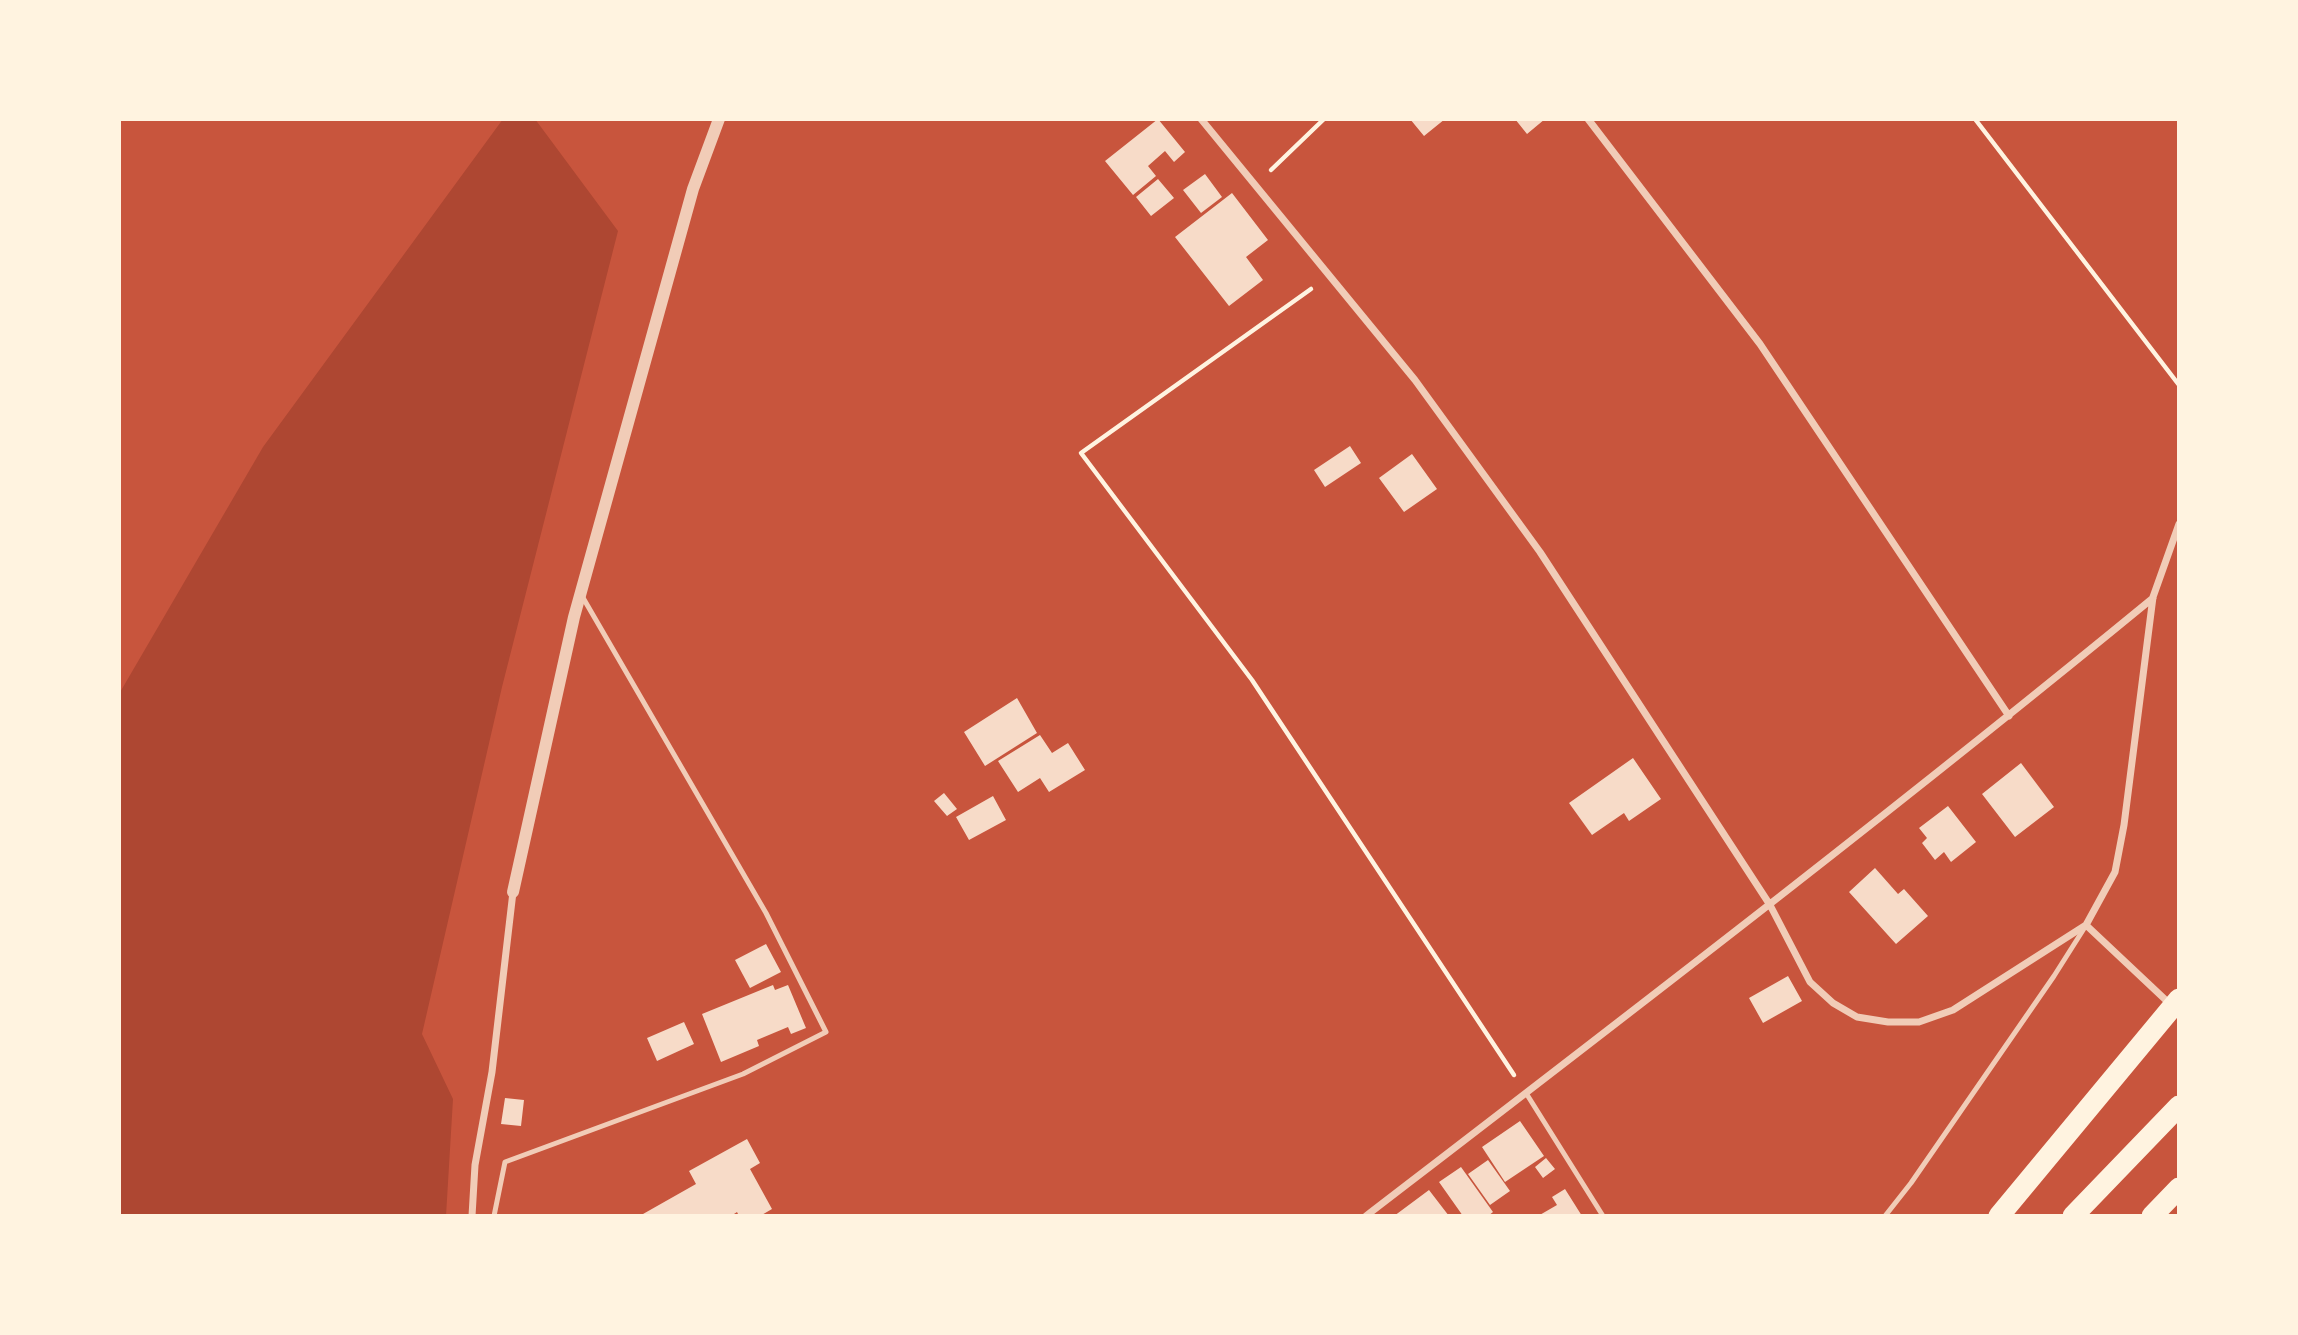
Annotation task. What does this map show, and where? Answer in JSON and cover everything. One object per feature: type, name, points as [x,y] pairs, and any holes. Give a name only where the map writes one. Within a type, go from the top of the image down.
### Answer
[{"type":"highway","points":[[1999,1216],[2179,999]]},
{"type":"highway","points":[[2073,1216],[2179,1106]]},
{"type":"highway","points":[[2152,1216],[2179,1188]]},
{"type":"street","points":[[472,1216],[475,1165],[492,1072],[513,892],[581,593],[692,189],[719,119]]},
{"type":"street","points":[[1201,119],[1415,380],[1540,552],[1770,905],[1810,982],[1833,1003],[1857,1017],[1888,1022],[1919,1022],[1953,1010],[2086,925],[2115,872],[2124,825],[2153,597],[2179,523]]},
{"type":"street","points":[[1588,119],[1760,344],[2009,716]]},
{"type":"street","points":[[1366,1216],[1770,905],[2009,716],[2153,597]]},
{"type":"street","points":[[2086,925],[2179,1013]]},
{"type":"lane","points":[[494,1216],[505,1162],[743,1074],[826,1032],[766,913],[581,593]]},
{"type":"lane","points":[[1885,1216],[1911,1184],[2086,925]]},
{"type":"lane","points":[[1526,1093],[1603,1216]]},
{"type":"path","points":[[1256,186],[1324,119]]},
{"type":"path","points":[[1975,119],[2179,385]]},
{"type":"path","points":[[1330,276],[1081,453],[1252,680],[1526,1093]]},
{"type":"shaded area","points":[[503,119],[535,119],[618,231],[502,687],[422,1034],[453,1099],[446,1216],[119,1216],[119,694],[263,447]]},
{"type":"building","points":[[1158,119],[1185,152],[1174,162],[1165,151],[1148,166],[1156,176],[1133,195],[1105,161]]},
{"type":"building","points":[[1410,119],[1445,119],[1424,136]]},
{"type":"building","points":[[1515,119],[1545,119],[1527,134]]},
{"type":"building","points":[[1205,174],[1222,197],[1201,213],[1183,190]]},
{"type":"building","points":[[1158,179],[1174,198],[1151,216],[1136,197]]},
{"type":"building","points":[[1232,193],[1268,240],[1246,257],[1263,280],[1229,306],[1175,237]]},
{"type":"building","points":[[1350,446],[1361,463],[1325,487],[1314,470]]},
{"type":"building","points":[[1412,454],[1437,489],[1404,512],[1379,478]]},
{"type":"building","points":[[1017,698],[1037,733],[985,766],[964,732]]},
{"type":"building","points":[[1040,735],[1052,753],[1068,743],[1085,770],[1049,792],[1040,778],[1018,792],[998,761]]},
{"type":"building","points":[[1633,758],[1661,799],[1629,821],[1624,813],[1592,835],[1569,803]]},
{"type":"building","points":[[2021,763],[2054,807],[2015,837],[1982,794]]},
{"type":"building","points":[[944,793],[957,809],[947,816],[934,801]]},
{"type":"building","points":[[993,796],[1006,820],[969,840],[956,817]]},
{"type":"building","points":[[1948,806],[1976,842],[1951,862],[1944,852],[1935,860],[1922,843],[1927,838],[1919,828]]},
{"type":"building","points":[[1875,868],[1898,894],[1904,889],[1928,916],[1896,944],[1849,892]]},
{"type":"building","points":[[766,944],[781,972],[750,988],[735,960]]},
{"type":"building","points":[[1788,976],[1802,1001],[1763,1023],[1749,998]]},
{"type":"building","points":[[773,985],[775,990],[788,985],[806,1028],[791,1034],[788,1027],[757,1040],[759,1046],[721,1062],[702,1014]]},
{"type":"building","points":[[684,1022],[694,1044],[657,1061],[647,1038]]},
{"type":"building","points":[[505,1098],[524,1100],[521,1126],[501,1124]]},
{"type":"building","points":[[1520,1121],[1544,1156],[1505,1182],[1482,1147]]},
{"type":"building","points":[[747,1139],[760,1163],[750,1169],[772,1209],[760,1216],[739,1216],[737,1212],[731,1216],[644,1216],[643,1214],[696,1184],[689,1171]]},
{"type":"building","points":[[1546,1158],[1555,1169],[1543,1178],[1535,1167]]},
{"type":"building","points":[[1488,1160],[1510,1191],[1490,1205],[1468,1174]]},
{"type":"building","points":[[1461,1167],[1493,1212],[1488,1216],[1463,1216],[1439,1182]]},
{"type":"building","points":[[1565,1189],[1582,1216],[1538,1216],[1557,1205],[1552,1197]]},
{"type":"building","points":[[1429,1190],[1449,1216],[1394,1216]]}]
